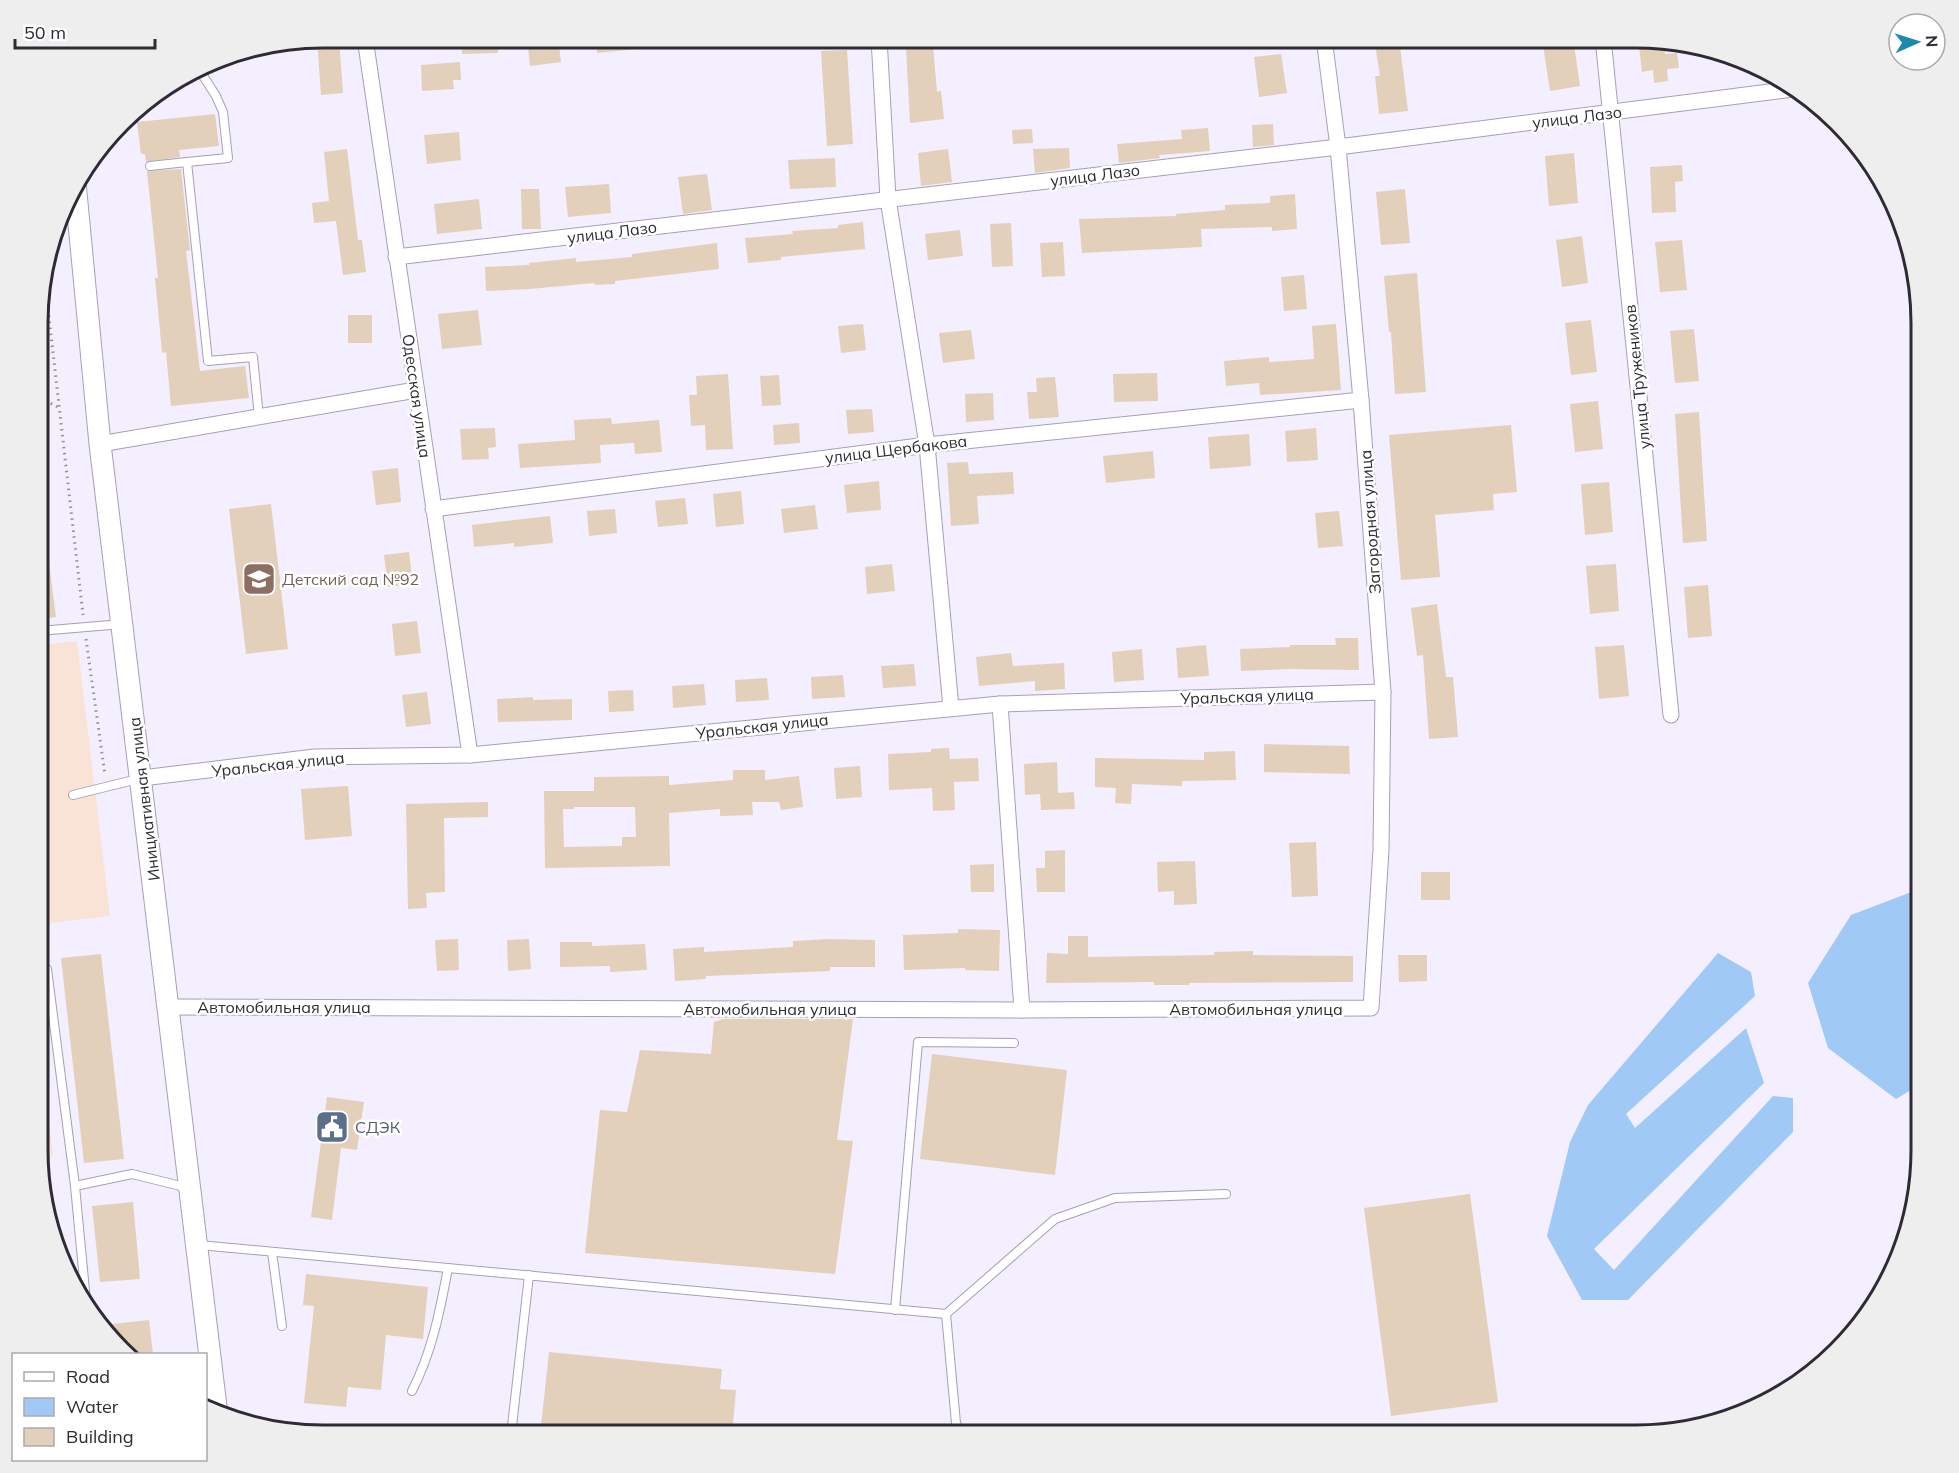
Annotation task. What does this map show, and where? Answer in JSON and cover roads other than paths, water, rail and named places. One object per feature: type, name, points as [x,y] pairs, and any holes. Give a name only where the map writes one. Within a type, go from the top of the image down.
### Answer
[{"type":"main road","name":"Инициативная улица","points":[[77,201],[100,444],[170,1007],[216,1403]]},
{"type":"street","name":"Одесская улица","points":[[365,48],[470,755]]},
{"type":"street","points":[[880,48],[888,199],[927,445],[951,708]]},
{"type":"street","name":"Загородная улица","points":[[1325,48],[1338,147],[1361,400],[1383,692],[1382,850],[1371,1008]]},
{"type":"street","name":"улица Тружеников","points":[[1604,48],[1671,716]]},
{"type":"street","name":"улица Лазо","points":[[396,257],[1338,147],[1783,90]]},
{"type":"street","points":[[100,444],[416,390]]},
{"type":"street","name":"улица Щербакова","points":[[433,509],[927,445],[1361,400]]},
{"type":"street","name":"Уральская улица","points":[[142,778],[315,758],[470,755],[1000,704],[1383,692]]},
{"type":"street","points":[[1000,704],[1022,1010]]},
{"type":"street","name":"Автомобильная улица","points":[[170,1007],[1022,1010],[1371,1008]]},
{"type":"lane","points":[[150,166],[228,158],[223,112],[203,76]]},
{"type":"lane","points":[[187,162],[208,361],[253,357],[259,417]]},
{"type":"lane","points":[[48,630],[123,624]]},
{"type":"lane","points":[[73,795],[106,785],[142,778]]},
{"type":"lane","points":[[48,977],[75,1186],[85,1286]]},
{"type":"lane","points":[[895,1310],[918,1042],[1014,1043]]},
{"type":"lane","points":[[75,1186],[132,1174],[190,1188]]},
{"type":"lane","points":[[196,1245],[946,1314],[1055,1219],[1115,1198],[1226,1194]]},
{"type":"lane","points":[[272,1252],[282,1326]]},
{"type":"lane","points":[[412,1391],[424,1366],[438,1324],[448,1268]]},
{"type":"lane","points":[[512,1425],[529,1275]]},
{"type":"lane","points":[[946,1314],[957,1425]]},
{"type":"water","points":[[1911,892],[1911,1090],[1896,1099],[1828,1048],[1808,983],[1851,915]]},
{"type":"water","points":[[1718,953],[1751,972],[1755,996],[1626,1114],[1635,1128],[1746,1028],[1764,1083],[1594,1249],[1614,1270],[1773,1096],[1793,1098],[1793,1132],[1628,1300],[1582,1300],[1547,1236],[1570,1142],[1588,1105]]},
{"type":"place","name":"Детский сад №92","points":[[259,579]]},
{"type":"place","name":"СДЭК","points":[[332,1127]]}]
